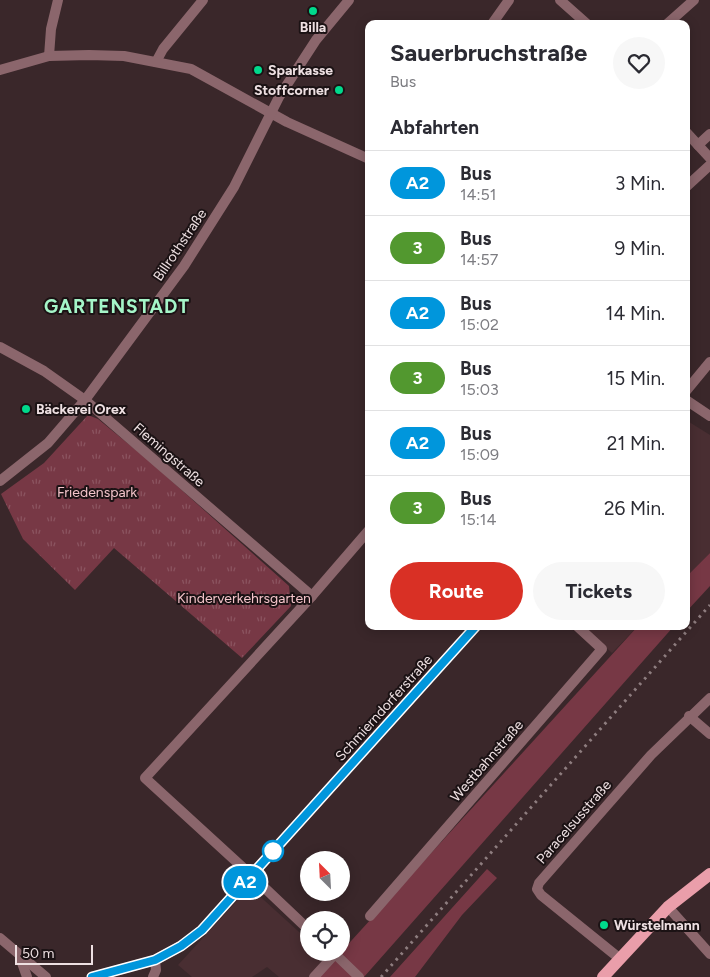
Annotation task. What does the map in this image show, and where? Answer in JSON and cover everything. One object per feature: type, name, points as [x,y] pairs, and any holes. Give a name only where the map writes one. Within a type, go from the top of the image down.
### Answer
[{"type":"main road","points":[[603,977],[668,906],[710,874]]},
{"type":"street","points":[[49,56],[50,29],[58,0]]},
{"type":"street","points":[[156,62],[163,49],[203,0]]},
{"type":"street","name":"Billrothstraße","points":[[0,481],[48,443],[85,400],[184,266],[219,214],[271,113],[316,40],[349,0]]},
{"type":"street","points":[[495,20],[509,0]]},
{"type":"street","points":[[560,0],[582,20]]},
{"type":"street","points":[[672,20],[694,0]]},
{"type":"street","points":[[0,70],[49,56],[124,56],[191,69],[271,113],[365,157]]},
{"type":"street","points":[[698,145],[710,134]]},
{"type":"street","points":[[690,136],[710,158]]},
{"type":"street","points":[[690,183],[710,164]]},
{"type":"street","name":"Flemingstraße","points":[[0,347],[44,371],[85,400],[312,596]]},
{"type":"street","points":[[690,386],[710,362]]},
{"type":"street","points":[[690,403],[710,416]]},
{"type":"street","points":[[300,921],[145,778],[312,596],[365,535]]},
{"type":"street","name":"Schmierndorferstraße","points":[[92,977],[155,960],[181,946],[202,930],[472,630]]},
{"type":"street","name":"Westbahnstraße","points":[[370,916],[602,649],[581,630]]},
{"type":"street","name":"Paracelsusstraße","points":[[619,958],[541,895],[537,889],[539,883],[651,755],[689,716],[710,698]]},
{"type":"street","points":[[689,716],[710,734]]},
{"type":"street","points":[[668,906],[710,954]]},
{"type":"street","points":[[0,938],[20,957],[46,977]]},
{"type":"street","points":[[20,957],[27,977]]},
{"type":"street","points":[[153,977],[156,970],[155,960]]},
{"type":"street","points":[[314,977],[328,961]]},
{"type":"street","points":[[342,961],[359,977]]},
{"type":"shaded area","points":[[690,422],[710,435],[710,553],[690,573]]},
{"type":"shaded area","points":[[587,630],[634,630],[612,653]]},
{"type":"shaded area","points":[[253,890],[300,933],[300,961],[331,961],[316,977],[279,977],[267,967],[252,977],[192,977],[178,965],[246,891]]},
{"type":"green space","name":"Friedenspark","points":[[88,415],[98,419],[148,460],[289,586],[291,606],[242,658],[114,548],[75,590],[23,539],[1,494],[44,463]]},
{"type":"green space","points":[[710,553],[710,586],[690,608],[690,573]]},
{"type":"green space","points":[[634,630],[670,630],[364,977],[316,977],[332,961],[350,961],[350,942]]},
{"type":"green space","points":[[487,869],[497,878],[462,915],[415,977],[390,977]]},
{"type":"railway","points":[[690,628],[710,605]]},
{"type":"railway","points":[[381,977],[688,630]]},
{"type":"bus line","name":"A2","points":[[92,977],[155,960],[181,946],[202,930],[472,630]]},
{"type":"place","name":"Billa","points":[[313,11]]},
{"type":"place","name":"Sparkasse","points":[[258,70]]},
{"type":"place","name":"Stoffcorner","points":[[339,90]]},
{"type":"place","name":"Bäckerei Orex","points":[[26,409]]},
{"type":"place","name":"Würstelmann","points":[[604,925]]},
{"type":"district","name":"GARTENSTADT","points":[[117,306]]},
{"type":"park label","name":"Kinderverkehrsgarten","points":[[244,598]]}]
